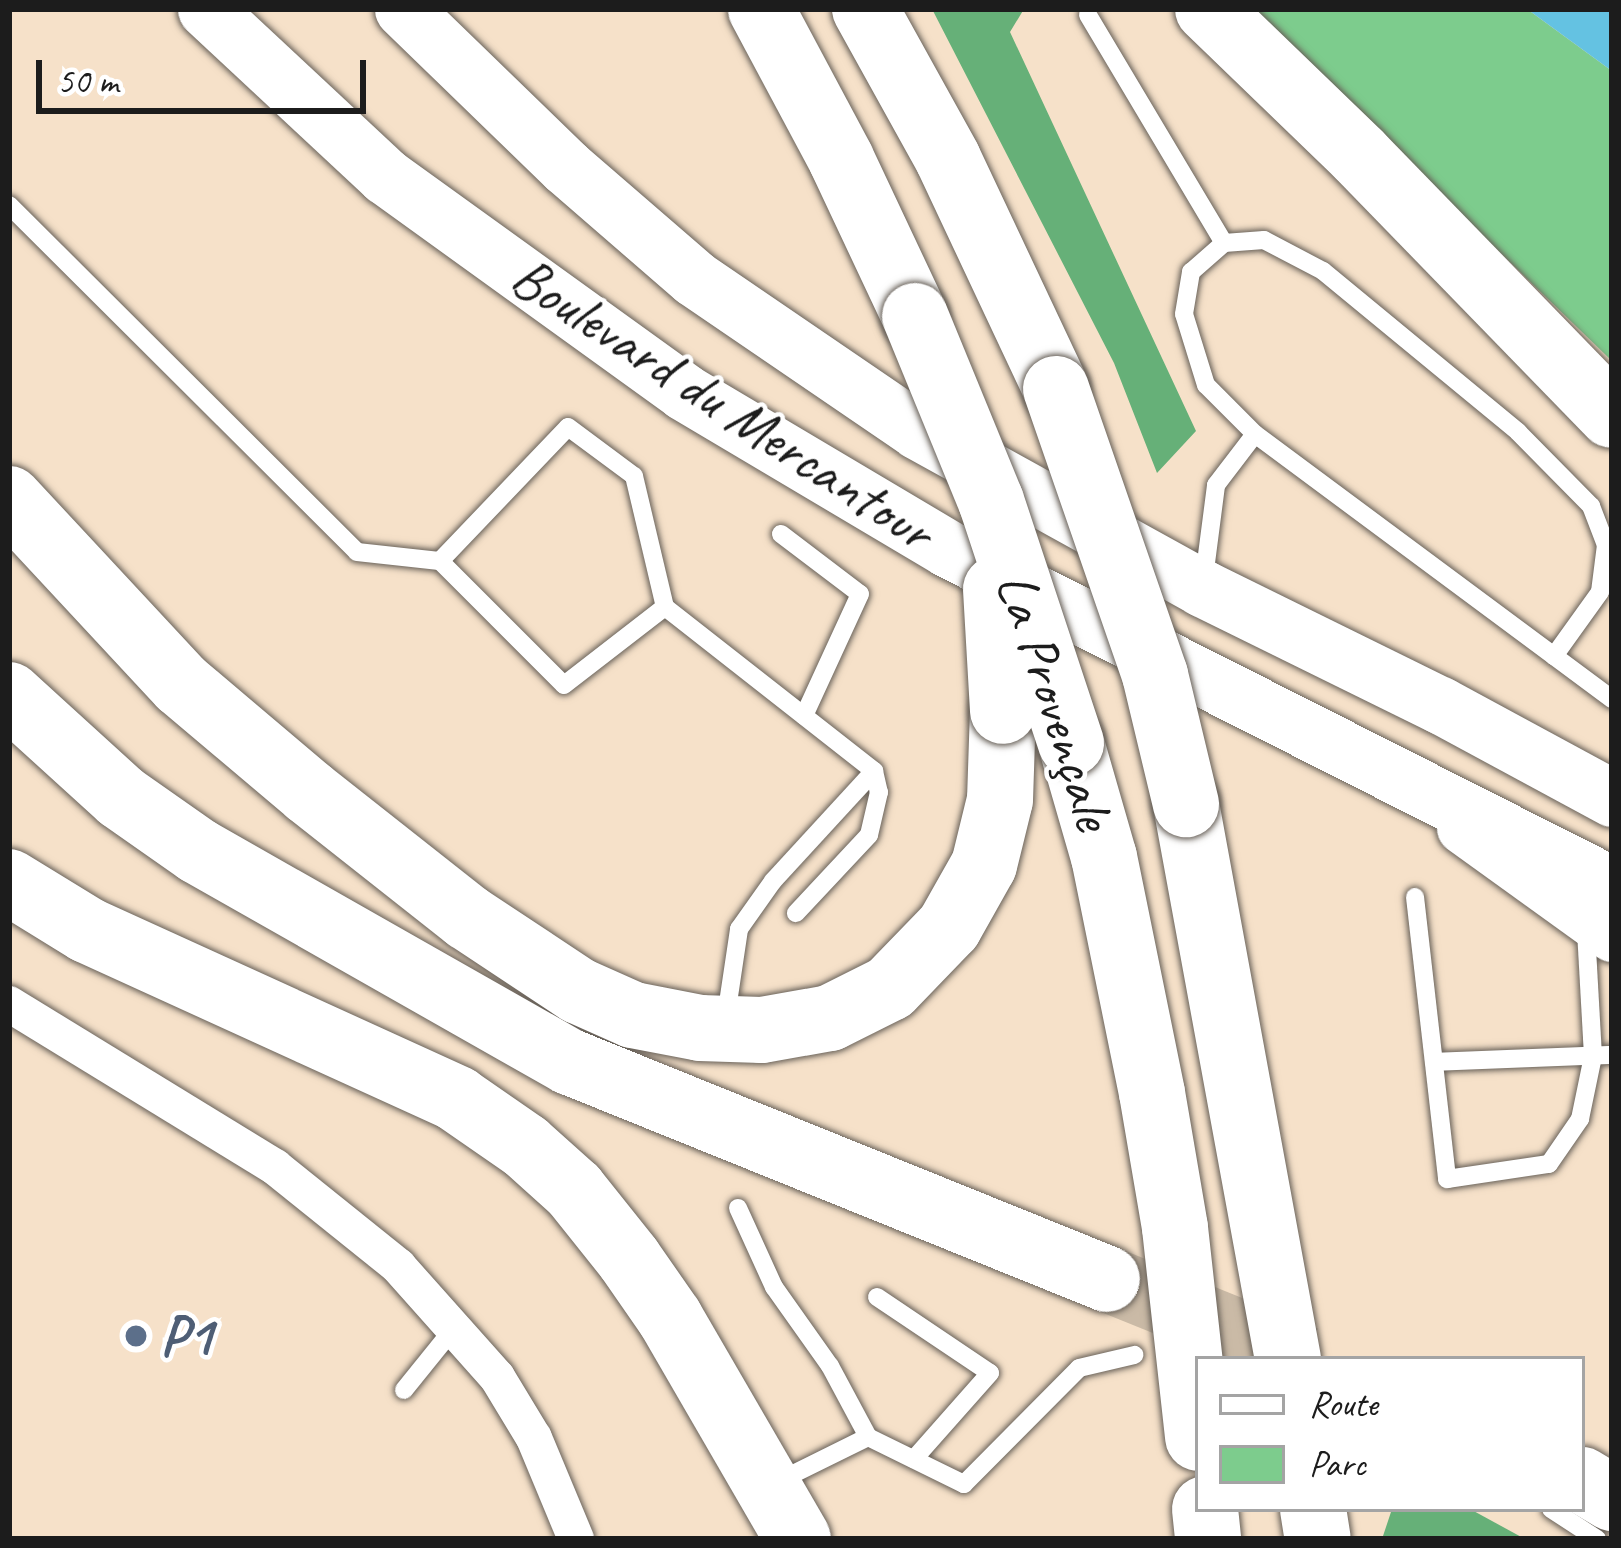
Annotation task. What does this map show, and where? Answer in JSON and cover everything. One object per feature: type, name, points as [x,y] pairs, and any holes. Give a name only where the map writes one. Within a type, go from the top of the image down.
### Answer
[{"type":"highway","name":"La Provençale","points":[[761,9],[842,160],[915,316],[991,501],[1071,742],[1104,857],[1152,1093],[1175,1228],[1195,1411]]},
{"type":"highway","name":"La Provençale","points":[[865,9],[948,159],[1057,389],[1155,675],[1186,804],[1287,1356]]},
{"type":"highway","points":[[1208,9],[1360,156],[1612,415]]},
{"type":"highway","points":[[9,499],[181,684],[467,917],[579,991],[633,1015],[700,1028],[762,1030],[830,1018],[890,988],[949,927],[984,865],[1000,800],[1003,711],[991,501]]},
{"type":"highway","points":[[9,695],[121,797],[198,851],[570,1062],[1107,1279]]},
{"type":"highway","points":[[9,881],[87,930],[457,1100],[525,1146],[574,1190],[629,1259],[784,1512]]},
{"type":"highway","points":[[1585,1482],[1612,1498]]},
{"type":"main road","name":"Boulevard du Mercantour","points":[[206,9],[385,176],[684,392],[948,549],[1370,759],[1603,913]]},
{"type":"main road","name":"Boulevard du Mercantour","points":[[403,9],[646,238],[740,312],[917,431],[1202,588],[1440,704],[1612,798]]},
{"type":"main road","points":[[415,9],[466,73]]},
{"type":"street","points":[[9,1004],[275,1167],[333,1209],[398,1267],[496,1378],[534,1438],[576,1539]]},
{"type":"lane","points":[[1088,15],[1224,244]]},
{"type":"lane","points":[[9,205],[357,552],[440,561],[564,685],[665,607]]},
{"type":"lane","points":[[1554,656],[1600,592],[1606,544],[1591,506],[1518,433],[1322,271],[1264,240],[1224,244],[1191,272],[1184,314],[1206,386],[1256,434],[1554,656],[1612,699]]},
{"type":"lane","points":[[440,561],[568,427],[634,476],[665,607],[874,771],[879,791],[869,835],[796,913]]},
{"type":"lane","points":[[1202,588],[1216,485],[1256,434]]},
{"type":"lane","points":[[781,534],[860,594],[803,716]]},
{"type":"lane","points":[[728,1003],[739,929],[773,881],[874,771]]},
{"type":"lane","points":[[1415,897],[1448,1179],[1549,1164],[1580,1119],[1603,1056],[1603,913]]},
{"type":"lane","points":[[1434,1062],[1603,1056]]},
{"type":"lane","points":[[737,1208],[774,1287],[830,1366],[868,1437],[964,1484],[1079,1368],[1134,1355]]},
{"type":"lane","points":[[877,1297],[990,1373],[914,1459]]},
{"type":"lane","points":[[404,1390],[454,1328]]},
{"type":"lane","points":[[784,1512],[868,1437]]},
{"type":"lane","points":[[1556,1512],[1597,1539]]},
{"type":"green space","points":[[932,9],[1024,9],[1010,32],[1196,431],[1157,473],[1114,363]]},
{"type":"green space","points":[[1249,9],[1527,9],[1612,71],[1612,361]]},
{"type":"green space","points":[[1391,1512],[1476,1512],[1525,1539],[1382,1539]]},
{"type":"water","points":[[1527,9],[1612,9],[1612,71]]},
{"type":"tunnel","points":[[1107,1279],[1298,1356]]},
{"type":"place","name":"P1","points":[[136,1336]]}]
